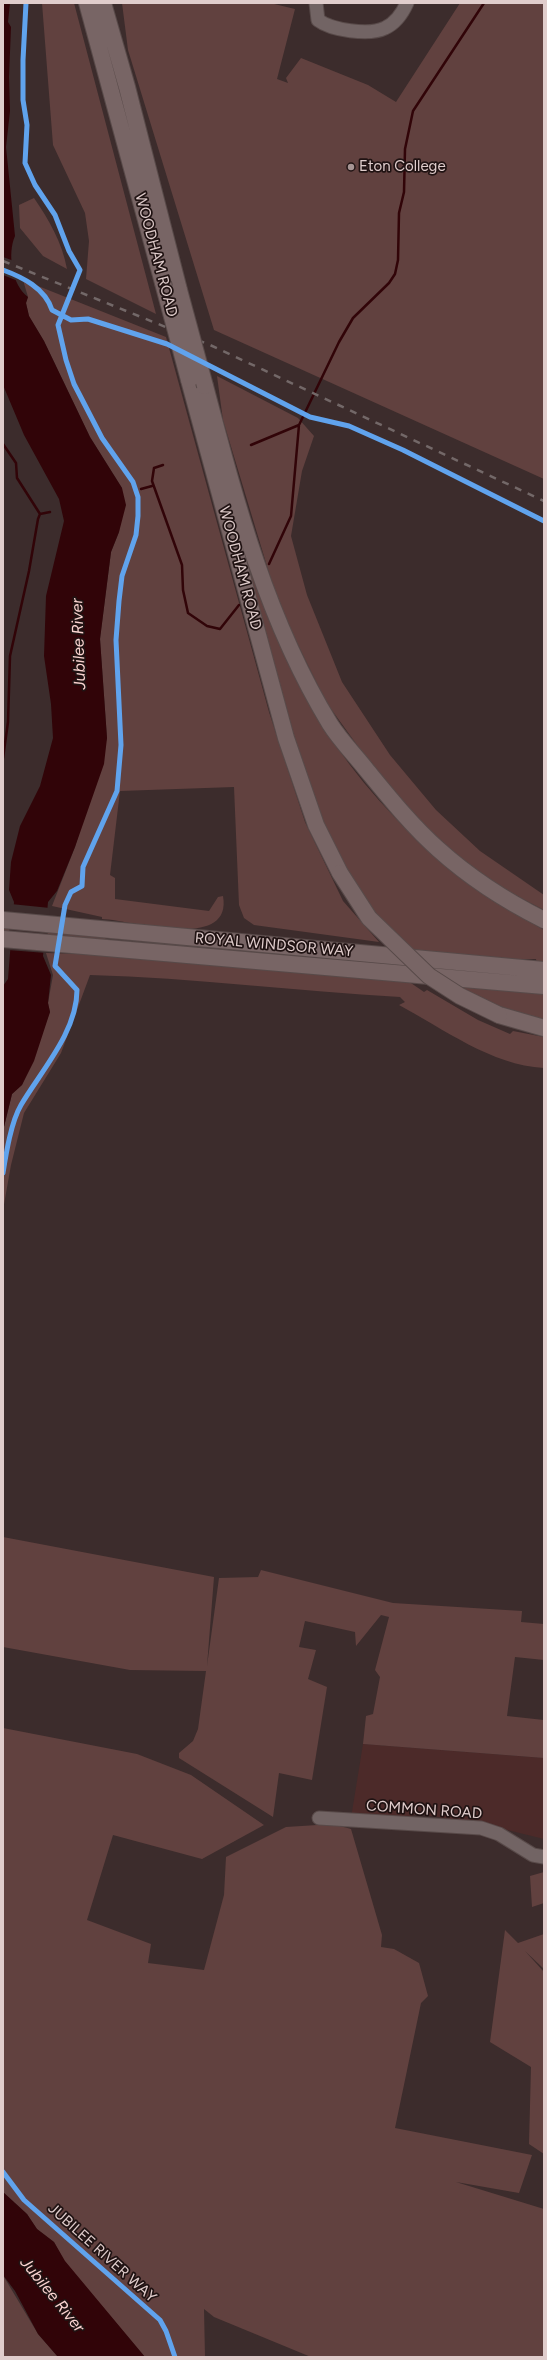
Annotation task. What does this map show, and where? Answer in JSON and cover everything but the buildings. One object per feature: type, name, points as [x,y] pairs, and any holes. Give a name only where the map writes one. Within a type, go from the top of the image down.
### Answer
[{"type":"main road","name":"WOODHAM ROAD","points":[[87,3],[286,738],[316,825],[340,873],[369,918],[429,976],[460,996],[499,1015],[544,1028]]},
{"type":"main road","name":"WOODHAM ROAD","points":[[103,3],[127,87],[235,500],[257,565],[284,636],[331,725],[395,805],[437,849],[483,884],[544,920]]},
{"type":"main road","name":"ROYAL WINDSOR WAY","points":[[3,920],[544,970]]},
{"type":"main road","name":"ROYAL WINDSOR WAY","points":[[3,939],[544,986]]},
{"type":"street","points":[[316,3],[318,20],[325,26],[350,30],[377,31],[399,19],[407,3]]},
{"type":"street","name":"COMMON ROAD","points":[[319,1818],[481,1828],[499,1834],[533,1855],[544,1857]]},
{"type":"shaded area","points":[[42,3],[74,3],[156,314],[86,279],[89,241],[85,213],[53,145]]},
{"type":"shaded area","name":"Eton College","points":[[122,3],[270,3],[295,9],[277,79],[288,83],[286,78],[301,58],[368,85],[396,102],[460,3],[544,3],[544,479],[214,330],[128,50]]},
{"type":"shaded area","points":[[34,198],[58,240],[67,269],[43,256],[20,228],[19,205]]},
{"type":"shaded area","points":[[23,280],[166,337],[269,712],[305,822],[343,901],[379,942],[254,925],[244,918],[239,905],[234,787],[120,791],[110,875],[115,878],[115,899],[209,911],[218,897],[223,896],[222,913],[212,923],[197,928],[177,929],[156,927],[102,919],[102,917],[52,906],[75,847],[107,738],[100,639],[111,552],[119,532],[122,488],[90,437],[44,341],[29,316],[26,303],[28,297]]},
{"type":"shaded area","points":[[217,376],[298,418],[314,436],[302,471],[291,536],[307,595],[342,682],[390,755],[436,810],[480,851],[544,895],[544,910],[475,874],[396,799],[326,702],[279,606],[223,420]]},
{"type":"shaded area","points":[[201,394],[280,641],[288,662],[310,705],[336,745],[364,782],[394,817],[464,878],[503,905],[544,930],[544,965],[537,964],[536,959],[489,959],[410,952],[352,888],[299,770]]},
{"type":"shaded area","points":[[3,923],[107,936],[104,941],[3,931]]},
{"type":"shaded area","points":[[46,953],[121,955],[408,981],[424,992],[427,990],[478,1020],[510,1034],[513,1031],[544,1037],[544,1068],[505,1060],[468,1044],[399,1005],[405,1002],[400,997],[168,979],[90,975],[61,1053],[24,1113],[11,1165],[3,1210],[3,1131],[12,1094],[22,1085],[50,1012],[48,1003],[53,975]]},
{"type":"shaded area","points":[[449,985],[544,991],[544,1026]]},
{"type":"shaded area","points":[[3,1537],[214,1577],[207,1666],[219,1578],[258,1577],[261,1570],[393,1603],[522,1611],[521,1622],[544,1624],[544,1660],[515,1657],[507,1716],[544,1720],[544,1758],[363,1744],[366,1716],[373,1714],[380,1677],[375,1670],[389,1617],[381,1615],[356,1646],[355,1632],[305,1621],[299,1647],[316,1650],[308,1679],[327,1687],[312,1780],[279,1773],[273,1817],[179,1758],[179,1753],[193,1741],[198,1729],[206,1671],[130,1670],[3,1647]]},
{"type":"shaded area","points":[[3,1728],[137,1754],[191,1775],[264,1825],[202,1859],[113,1835],[87,1920],[151,1944],[148,1963],[204,1970],[224,1895],[226,1857],[286,1827],[333,1824],[351,1829],[382,1935],[381,1947],[394,1949],[419,1963],[428,1996],[421,2003],[395,2128],[532,2155],[519,2193],[456,2182],[544,2209],[544,2357],[311,2357],[214,2317],[204,2309],[205,2357],[145,2357],[64,2261],[54,2242],[37,2229],[27,2214],[3,2192]]},
{"type":"shaded area","points":[[363,1744],[544,1758],[544,1839],[487,1825],[419,1814],[396,1819],[351,1818]]},
{"type":"shaded area","points":[[544,1872],[544,1903],[532,1907],[530,1876]]},
{"type":"shaded area","points":[[505,1930],[518,1943],[544,1934],[544,1969],[525,1951],[544,1972],[544,2154],[529,2144],[531,2067],[490,2042]]},
{"type":"shaded area","points":[[4,2277],[38,2334],[58,2357],[3,2357]]},
{"type":"water","name":"Jubilee River","points":[[3,3],[10,3],[8,22],[11,27],[9,77],[10,111],[6,147],[15,236],[11,251],[12,269],[18,285],[28,297],[26,303],[29,316],[44,341],[90,437],[122,488],[126,505],[119,532],[111,552],[100,639],[107,738],[104,764],[75,847],[57,891],[48,902],[43,956],[51,975],[48,1003],[50,1012],[34,1061],[22,1085],[12,1094],[3,1131],[3,986],[8,979],[14,902],[9,890],[11,862],[20,826],[40,786],[53,738],[51,704],[44,656],[46,596],[64,521],[59,499],[24,435],[3,385]]},
{"type":"water","name":"Jubilee River","points":[[3,2192],[27,2214],[37,2229],[54,2242],[65,2261],[145,2357],[58,2357],[38,2334],[15,2291],[3,2275]]},
{"type":"pier","points":[[3,257],[14,261],[18,281],[3,275]]},
{"type":"pier","points":[[11,904],[50,908],[46,953],[8,950]]},
{"type":"waterway","points":[[269,564],[291,516],[299,425],[339,342],[353,318],[389,283],[395,274],[398,260],[399,213],[404,192],[405,149],[413,111],[484,3]]},
{"type":"waterway","points":[[251,445],[299,425]]},
{"type":"waterway","points":[[3,444],[16,463],[17,478],[40,514]]},
{"type":"waterway","points":[[163,465],[154,468],[152,481],[182,565],[183,590],[188,613],[207,626],[220,629],[239,605]]},
{"type":"waterway","points":[[141,489],[152,486]]},
{"type":"waterway","points":[[40,514],[50,512]]},
{"type":"waterway","points":[[3,758],[8,722],[10,656],[40,514]]},
{"type":"railway","points":[[3,261],[210,345],[544,501]]},
{"type":"cycle path","points":[[3,1173],[9,1138],[17,1112],[65,1036],[75,1006],[77,990],[55,966],[65,905],[71,892],[82,886],[83,867],[117,791],[121,745],[116,640],[122,576],[136,535],[138,516],[138,497],[133,482],[102,438],[74,384],[66,360],[58,325],[80,270],[69,251],[55,215],[35,185],[25,163],[27,125],[23,100],[23,60],[26,3]]},
{"type":"cycle path","points":[[3,270],[32,284],[44,295],[52,310],[71,320],[88,319],[167,344],[310,417],[349,426],[403,450],[544,521]]},
{"type":"cycle path","name":"JUBILEE RIVER WAY","points":[[3,2172],[24,2200],[160,2320],[166,2331],[175,2357]]},
{"type":"place","name":"Eton College","points":[[351,167]]}]
